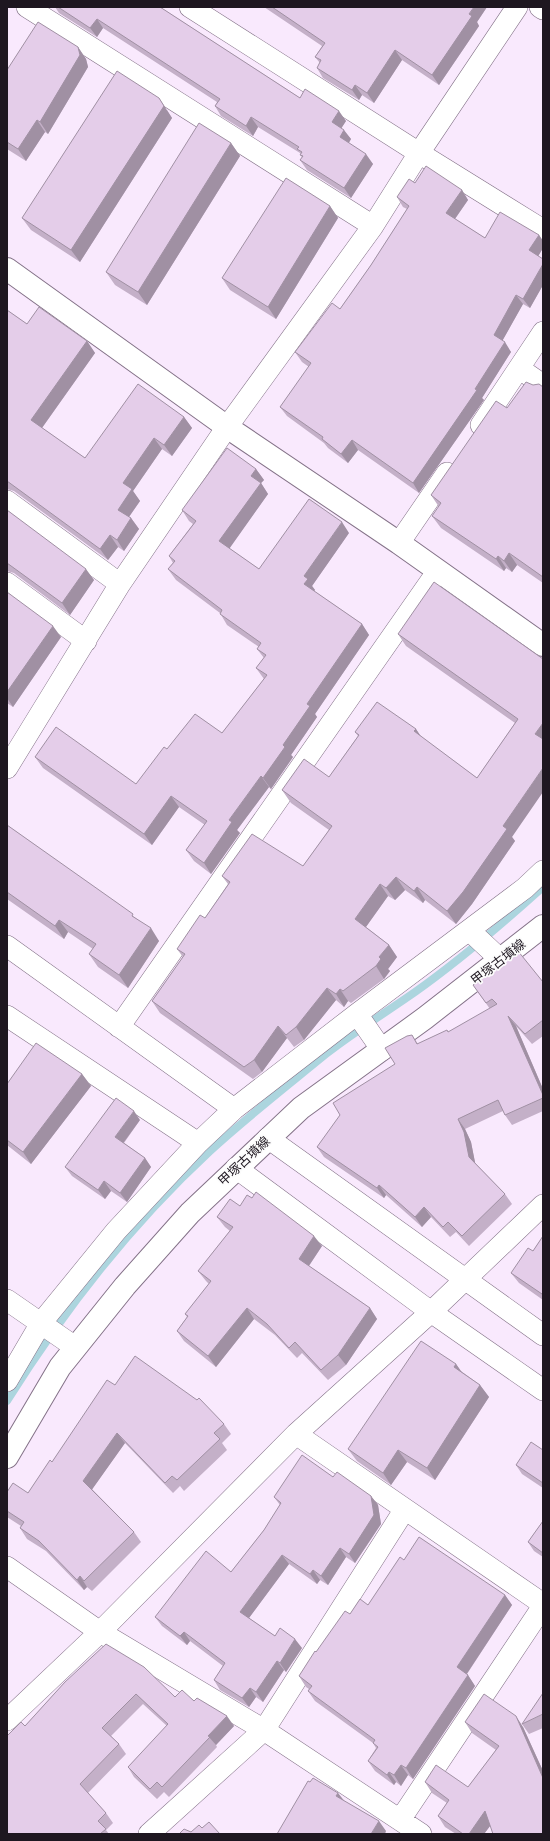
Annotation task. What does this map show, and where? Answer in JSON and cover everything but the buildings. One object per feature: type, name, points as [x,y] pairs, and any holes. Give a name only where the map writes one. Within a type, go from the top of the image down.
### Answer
[{"type":"main road","points":[[7,269],[226,427],[543,644]]},
{"type":"main road","name":"甲塚古墳線","points":[[8,1455],[43,1393],[60,1367],[57,1335],[125,1286],[190,1213],[301,1108],[382,1050],[501,960],[543,926]]},
{"type":"street","points":[[27,7],[374,226]]},
{"type":"street","points":[[190,7],[543,230]]},
{"type":"street","points":[[7,768],[14,740],[86,640],[120,584],[226,427],[374,226],[419,153],[518,7]]},
{"type":"street","points":[[470,440],[520,369],[543,332]]},
{"type":"street","points":[[520,369],[543,385]]},
{"type":"street","points":[[399,544],[457,459]]},
{"type":"street","points":[[7,501],[120,584]]},
{"type":"street","points":[[119,1028],[437,572]]},
{"type":"street","points":[[7,583],[86,640]]},
{"type":"street","points":[[7,1381],[57,1335],[116,1231],[198,1143],[234,1109],[357,1014],[470,931],[525,888],[543,870]]},
{"type":"street","points":[[470,931],[501,960]]},
{"type":"street","points":[[7,946],[119,1028],[234,1109]]},
{"type":"street","points":[[357,1014],[382,1050]]},
{"type":"street","points":[[7,1016],[198,1143]]},
{"type":"street","points":[[268,1138],[543,1335]]},
{"type":"street","points":[[236,1168],[431,1312],[543,1390]]},
{"type":"street","points":[[7,1720],[100,1632],[296,1434],[431,1312],[543,1205]]},
{"type":"street","points":[[7,1300],[57,1335]]},
{"type":"street","points":[[296,1434],[543,1605],[400,1820]]},
{"type":"street","points":[[149,1834],[264,1730],[405,1509]]},
{"type":"street","points":[[7,1567],[100,1632],[264,1730],[421,1834]]},
{"type":"waterway","points":[[7,1401],[75,1301],[100,1269],[153,1208],[210,1151],[326,1054],[432,980],[496,928],[543,887]]}]
